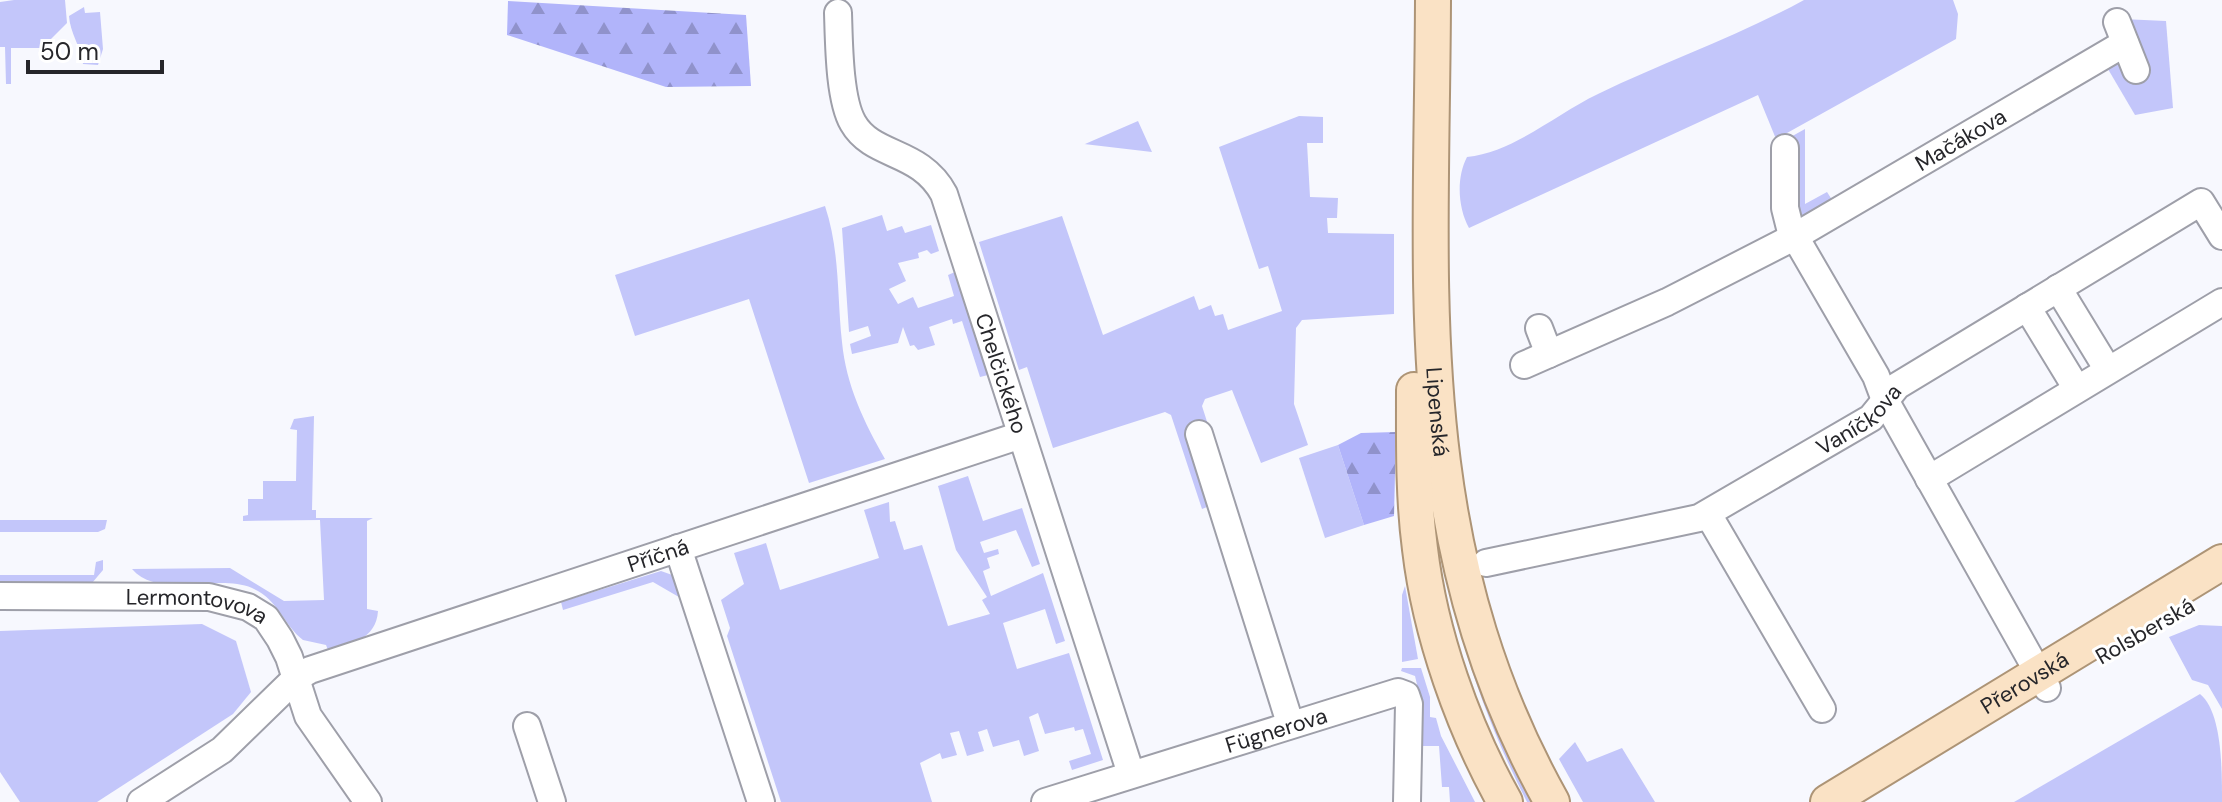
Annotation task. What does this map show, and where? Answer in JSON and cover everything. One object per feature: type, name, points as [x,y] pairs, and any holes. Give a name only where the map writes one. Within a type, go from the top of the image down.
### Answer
[{"type":"main road","name":"Lipenská","points":[[1415,0],[1414,423],[1420,551],[1452,679],[1483,758],[1505,802]]},
{"type":"main road","name":"Lipenská","points":[[1433,0],[1432,353],[1446,498],[1462,578],[1483,651],[1517,736],[1552,802]]},
{"type":"main road","name":"Rolsberská","points":[[1863,802],[2042,681],[2220,572]]},
{"type":"main road","name":"Přerovská","points":[[1828,802],[2042,681]]},
{"type":"street","name":"Chelčického","points":[[838,13],[852,121],[869,139],[915,161],[937,180],[1131,774]]},
{"type":"street","name":"Mačákova","points":[[1524,365],[1667,302],[1794,237],[2121,32],[2136,70]]},
{"type":"street","points":[[1785,148],[1785,211],[1794,237],[1876,376],[1885,400],[1938,474],[2042,681]]},
{"type":"street","name":"Vaníčkova","points":[[1486,563],[1690,521],[1708,514],[1871,418],[1897,386],[2211,219]]},
{"type":"street","points":[[2063,297],[2109,367]]},
{"type":"street","points":[[1938,474],[2072,387],[2222,302]]},
{"type":"street","points":[[2032,315],[2072,387]]},
{"type":"street","points":[[1539,328],[1549,354]]},
{"type":"street","points":[[1199,434],[1290,723]]},
{"type":"street","name":"Příčná","points":[[296,678],[331,662],[1021,435]]},
{"type":"street","points":[[1708,514],[1822,709]]},
{"type":"street","points":[[678,548],[761,802]]},
{"type":"street","name":"Lermontovova","points":[[0,596],[209,597],[233,600],[266,618],[289,657],[308,716],[368,802]]},
{"type":"street","points":[[141,802],[222,750],[296,678]]},
{"type":"street","name":"Fügnerova","points":[[1045,802],[1384,694],[1406,695],[1409,704],[1407,802]]},
{"type":"street","points":[[527,726],[552,802]]},
{"type":"shaded area","points":[[65,0],[67,23],[42,48],[11,48],[11,84],[6,84],[5,47],[0,47],[0,2]]},
{"type":"shaded area","points":[[1804,0],[1953,0],[1958,14],[1956,39],[1776,139],[1758,95],[1469,228],[1462,211],[1460,193],[1461,174],[1467,157],[1501,148],[1598,94]]},
{"type":"shaded area","points":[[84,7],[85,13],[100,12],[103,49],[98,65],[83,64],[70,22],[69,16]]},
{"type":"shaded area","points":[[2122,19],[2166,21],[2173,108],[2135,115],[2105,64]]},
{"type":"shaded area","points":[[1299,116],[1323,117],[1323,143],[1307,143],[1310,197],[1338,198],[1337,218],[1327,218],[1328,233],[1394,234],[1394,314],[1302,320],[1296,328],[1294,404],[1308,445],[1261,463],[1232,390],[1205,399],[1202,406],[1210,431],[1212,505],[1202,509],[1171,415],[1165,412],[1053,448],[1027,367],[1019,370],[979,242],[1062,216],[1103,335],[1194,296],[1199,310],[1211,305],[1215,316],[1223,314],[1228,330],[1282,311],[1268,266],[1259,269],[1219,147]]},
{"type":"shaded area","points":[[1138,121],[1152,152],[1084,144],[1085,144]]},
{"type":"shaded area","points":[[1805,129],[1805,204],[1827,192],[1836,206],[1830,201],[1814,210],[1817,216],[1803,221],[1794,208],[1799,204],[1799,171],[1793,167],[1787,139]]},
{"type":"shaded area","points":[[825,206],[836,257],[847,373],[863,417],[885,459],[809,483],[749,299],[635,336],[615,275]]},
{"type":"shaded area","points":[[882,215],[887,231],[902,226],[905,233],[931,225],[939,251],[931,254],[927,250],[918,253],[919,258],[898,263],[906,281],[889,289],[898,304],[913,297],[918,308],[954,296],[948,275],[955,272],[988,375],[980,377],[962,321],[953,324],[952,319],[929,327],[935,345],[918,350],[914,345],[910,346],[903,327],[898,343],[852,354],[850,344],[871,336],[868,326],[849,332],[842,228]]},
{"type":"shaded area","points":[[314,416],[312,510],[316,510],[316,518],[373,518],[367,521],[367,609],[378,611],[373,628],[367,634],[328,650],[326,645],[303,640],[274,605],[252,588],[222,583],[157,583],[143,578],[132,569],[230,568],[284,601],[324,600],[320,520],[243,521],[243,516],[248,515],[248,499],[263,499],[263,481],[296,481],[297,430],[290,429],[294,419]]},
{"type":"shaded area","points":[[1338,445],[1364,525],[1325,538],[1299,458]]},
{"type":"shaded area","points":[[968,476],[983,521],[1022,508],[1040,564],[1032,567],[1016,530],[980,542],[984,553],[998,549],[999,554],[987,558],[990,568],[983,571],[991,596],[1043,573],[1065,641],[1056,644],[1045,609],[1003,623],[1017,669],[1069,653],[1103,760],[1072,770],[1069,761],[1091,754],[1083,729],[1075,731],[1074,727],[1045,734],[1038,713],[1029,717],[1039,751],[1024,756],[1019,740],[993,747],[987,729],[978,732],[984,751],[967,756],[959,731],[950,733],[957,755],[942,759],[940,753],[920,763],[932,802],[781,802],[727,636],[730,628],[721,600],[744,584],[734,553],[766,543],[780,590],[879,558],[864,510],[889,502],[890,522],[895,521],[904,550],[922,545],[948,626],[990,614],[982,600],[987,597],[956,550],[938,486]]},
{"type":"shaded area","points":[[1431,487],[1535,802],[1527,802],[1509,764],[1465,649],[1445,569]]},
{"type":"shaded area","points":[[0,520],[107,520],[105,529],[98,532],[0,532]]},
{"type":"shaded area","points":[[103,560],[103,570],[92,583],[0,583],[0,575],[94,575],[96,562]]},
{"type":"shaded area","points":[[661,571],[675,576],[684,600],[653,582],[563,610],[561,602]]},
{"type":"shaded area","points":[[1405,586],[1418,659],[1402,662],[1402,595]]},
{"type":"shaded area","points":[[202,624],[236,641],[251,692],[233,714],[97,802],[20,802],[0,772],[0,631]]},
{"type":"shaded area","points":[[2199,625],[2222,626],[2222,709],[2208,685],[2192,680],[2169,637]]},
{"type":"shaded area","points":[[1402,668],[1421,668],[1430,697],[1430,717],[1436,718],[1441,736],[1475,802],[1450,802],[1449,787],[1442,787],[1439,746],[1423,746],[1423,710],[1415,676],[1401,671]]},
{"type":"shaded area","points":[[2200,694],[2207,702],[2217,727],[2222,802],[2014,802]]},
{"type":"shaded area","points":[[1575,742],[1587,762],[1622,748],[1655,802],[1583,802],[1559,759]]},
{"type":"green space","points":[[508,1],[746,15],[751,86],[666,87],[507,35]]},
{"type":"green space","points":[[1396,432],[1394,516],[1364,525],[1338,445],[1361,433]]}]
